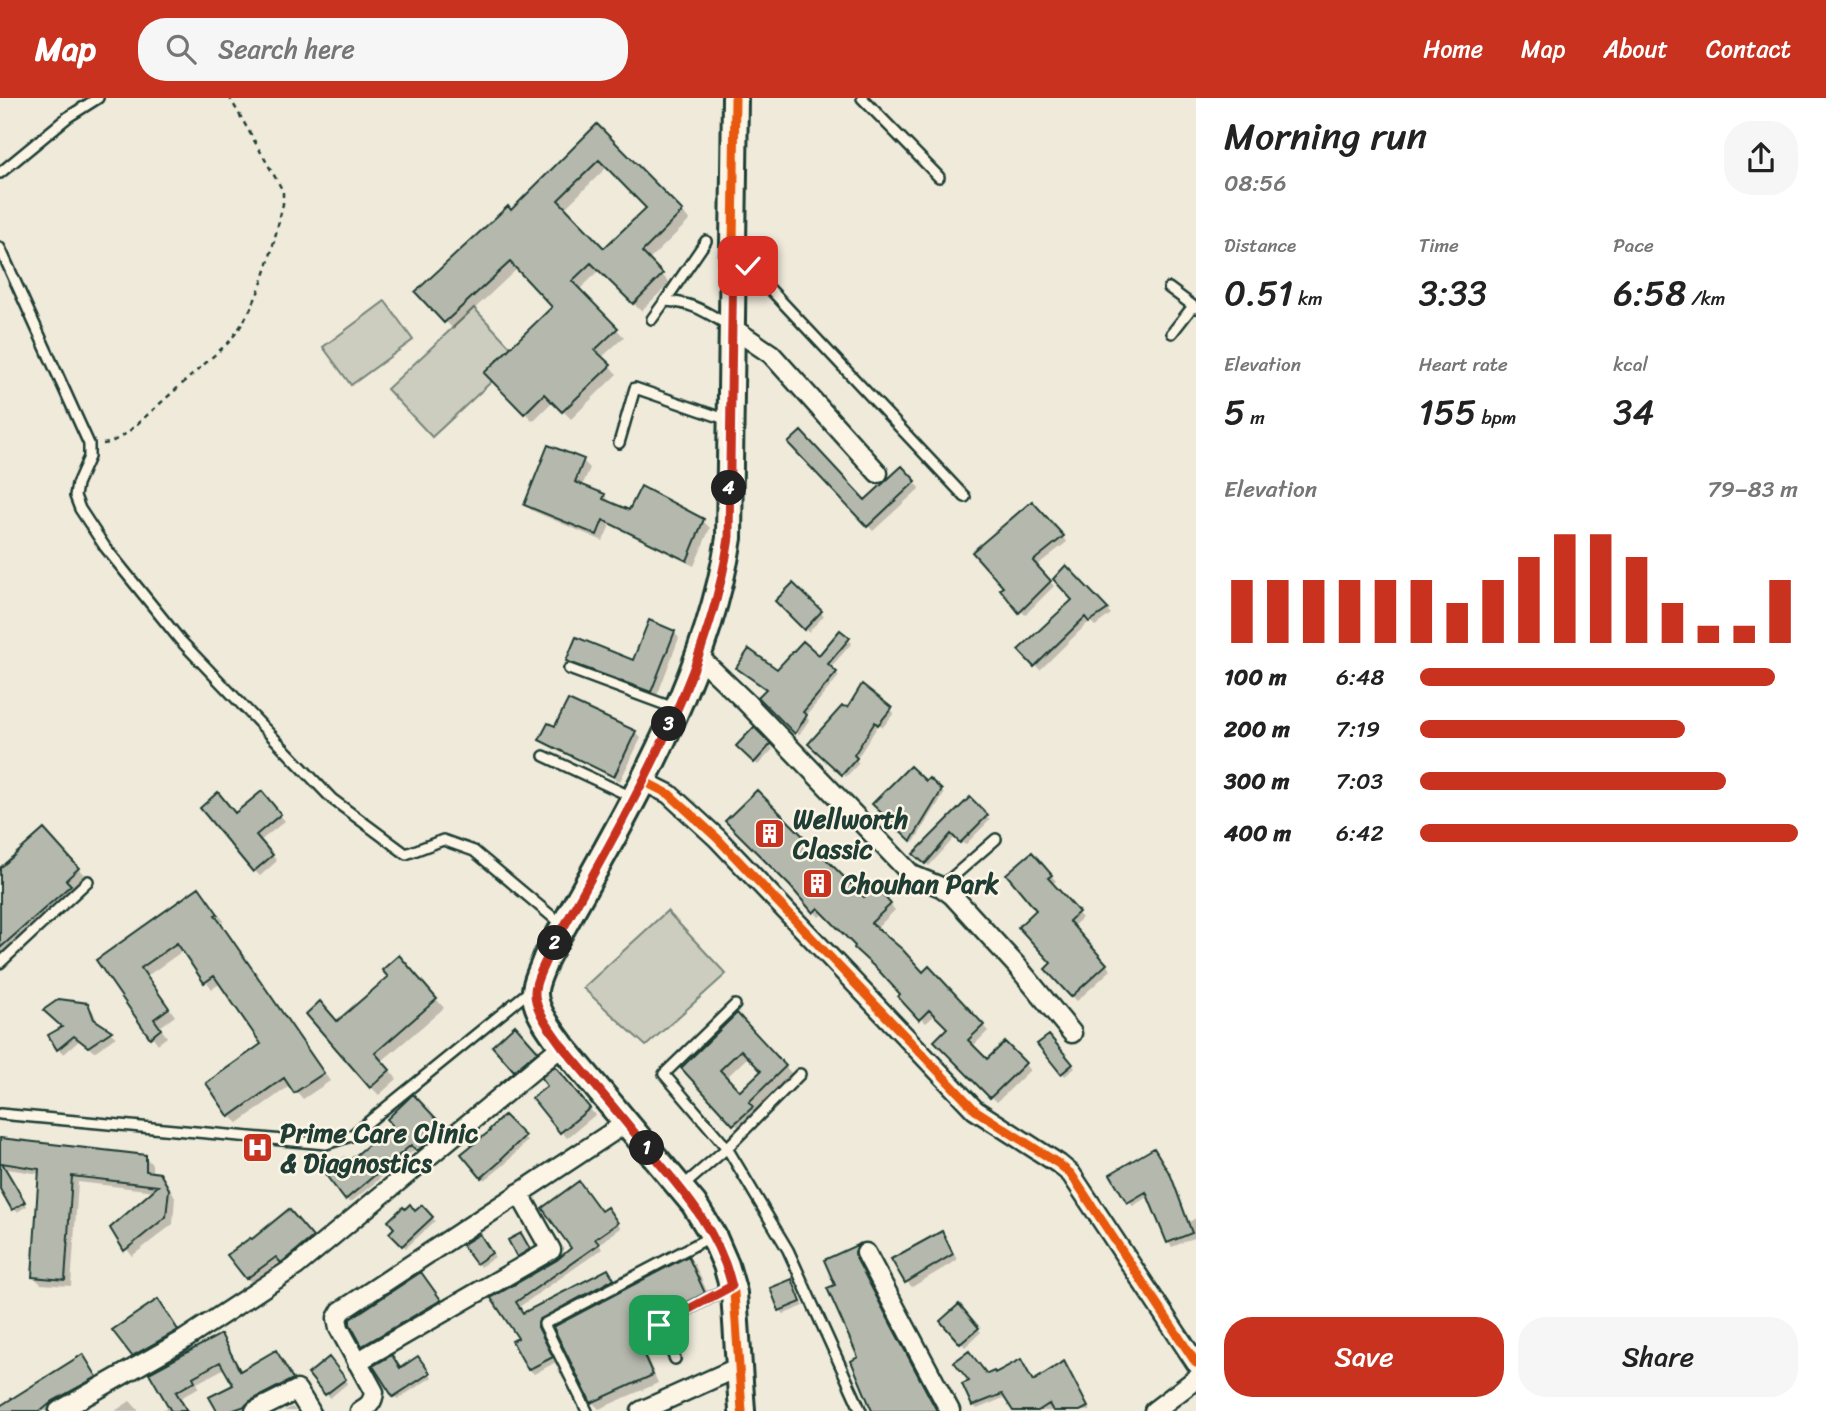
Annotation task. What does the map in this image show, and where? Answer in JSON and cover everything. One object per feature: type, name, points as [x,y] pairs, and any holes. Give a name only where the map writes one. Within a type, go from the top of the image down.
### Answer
[{"type":"street","points":[[735,98],[729,538],[724,574],[699,657],[676,709],[638,789],[547,958],[535,987],[545,1022],[562,1046],[694,1204],[713,1235],[732,1286],[742,1411]]},
{"type":"street","points":[[732,327],[771,354],[878,473]]},
{"type":"street","points":[[699,657],[747,703],[912,875],[941,887],[957,901],[1017,966],[1072,1033]]},
{"type":"street","points":[[638,789],[669,794],[709,830],[975,1110],[1071,1174],[1196,1363]]},
{"type":"street","points":[[60,1411],[181,1341],[296,1266],[562,1046]]},
{"type":"street","points":[[360,1411],[373,1400],[374,1392],[339,1328],[337,1318],[341,1311],[626,1123]]},
{"type":"street","points":[[357,1362],[551,1250],[519,1193]]},
{"type":"street","points":[[866,1253],[950,1411]]},
{"type":"street","points":[[641,1411],[739,1367]]},
{"type":"street","points":[[1154,1411],[1196,1379]]},
{"type":"street","points":[[255,1411],[296,1390],[310,1411]]},
{"type":"lane","points":[[0,173],[68,117],[98,98]]},
{"type":"lane","points":[[862,98],[939,177]]},
{"type":"lane","points":[[652,319],[706,241]]},
{"type":"lane","points":[[0,248],[89,444],[89,457],[77,484],[75,496],[80,509],[104,547],[180,640],[332,799],[406,854],[443,840],[474,851],[564,927]]},
{"type":"lane","points":[[733,249],[965,497]]},
{"type":"lane","points":[[1168,288],[1195,307],[1172,333]]},
{"type":"lane","points":[[665,300],[691,303],[732,327]]},
{"type":"lane","points":[[619,443],[635,388],[730,421]]},
{"type":"lane","points":[[569,670],[676,709]]},
{"type":"lane","points":[[544,756],[638,789]]},
{"type":"lane","points":[[941,887],[996,839]]},
{"type":"lane","points":[[0,963],[88,881]]},
{"type":"lane","points":[[0,1114],[326,1144],[351,1136],[535,987]]},
{"type":"lane","points":[[735,1005],[664,1074],[727,1148],[788,1250],[861,1411]]},
{"type":"lane","points":[[680,1188],[727,1148],[800,1074]]},
{"type":"lane","points":[[587,1411],[544,1324],[713,1235]]},
{"type":"lane","points":[[674,1359],[659,1325],[732,1286]]},
{"type":"path","points":[[89,444],[110,443],[136,426],[228,343],[242,327],[258,295],[283,204],[283,191],[230,98]]},
{"type":"shaded area","points":[[385,301],[413,340],[351,385],[323,347]]},
{"type":"shaded area","points":[[474,308],[519,356],[432,437],[387,389]]},
{"type":"shaded area","points":[[667,911],[726,974],[646,1046],[583,988]]},
{"type":"building","points":[[597,124],[683,211],[642,252],[663,274],[633,304],[591,263],[572,281],[618,328],[595,350],[611,365],[562,412],[544,394],[524,414],[484,373],[552,307],[510,262],[444,323],[415,292],[508,206],[511,210]],"holes":[[[599,160],[646,208],[604,248],[558,200]]]},
{"type":"building","points":[[801,431],[865,500],[902,466],[916,481],[867,527],[788,443]]},
{"type":"building","points":[[548,445],[584,459],[575,482],[605,494],[603,499],[629,510],[641,486],[704,519],[687,561],[603,520],[597,535],[524,505]]},
{"type":"building","points":[[1032,501],[1064,536],[1033,561],[1051,581],[1019,613],[1000,589],[1003,587],[972,552]]},
{"type":"building","points":[[1066,565],[1108,609],[1089,622],[1085,617],[1034,667],[1018,650],[1072,600],[1053,579]]},
{"type":"building","points":[[793,583],[822,611],[804,630],[775,601]]},
{"type":"building","points":[[649,620],[675,631],[651,692],[566,661],[576,637],[633,660]]},
{"type":"building","points":[[840,630],[850,638],[828,664],[837,672],[803,712],[807,715],[795,734],[758,697],[766,689],[736,668],[749,649],[777,669],[803,641],[819,655]]},
{"type":"building","points":[[862,684],[892,708],[878,725],[875,722],[854,755],[857,758],[842,775],[808,744],[842,706],[848,707]]},
{"type":"building","points":[[568,700],[636,731],[614,777],[539,740],[548,723],[555,726]]},
{"type":"building","points":[[754,727],[771,744],[754,763],[736,746]]},
{"type":"building","points":[[910,766],[926,781],[929,778],[942,790],[911,841],[872,804]]},
{"type":"building","points":[[757,790],[864,897],[875,886],[891,904],[871,923],[902,949],[923,972],[929,966],[984,1025],[968,1040],[987,1059],[1005,1042],[1026,1063],[990,1098],[934,1041],[947,1028],[929,1010],[919,1020],[898,997],[900,994],[818,908],[813,913],[725,821]]},
{"type":"building","points":[[262,791],[281,814],[256,835],[273,855],[253,872],[200,808],[218,792],[235,813]]},
{"type":"building","points":[[970,797],[988,815],[960,843],[951,834],[925,864],[913,854]]},
{"type":"building","points":[[44,829],[79,868],[66,880],[71,885],[0,948],[0,868]]},
{"type":"building","points":[[1032,852],[1052,875],[1048,878],[1079,912],[1069,921],[1107,964],[1071,997],[1045,969],[1051,963],[1018,927],[1036,910],[1006,874]]},
{"type":"building","points":[[199,887],[218,914],[215,915],[324,1073],[294,1093],[284,1078],[229,1117],[206,1083],[261,1044],[214,976],[204,983],[177,943],[141,968],[169,1008],[154,1019],[161,1029],[150,1038],[96,960]]},
{"type":"building","points":[[399,955],[437,999],[375,1053],[390,1070],[370,1088],[306,1014],[320,1001],[337,1021],[388,977],[382,970]]},
{"type":"building","points":[[59,999],[88,1003],[94,1019],[112,1031],[88,1047],[74,1036],[57,1050],[48,1035],[62,1027],[43,1010]]},
{"type":"building","points":[[737,1013],[786,1066],[749,1102],[753,1107],[733,1125],[681,1068]],"holes":[[[741,1050],[761,1071],[740,1091],[720,1070]]]},
{"type":"building","points":[[515,1025],[538,1051],[514,1071],[492,1046]]},
{"type":"building","points":[[1049,1035],[1073,1064],[1061,1074],[1037,1044]]},
{"type":"building","points":[[555,1066],[590,1108],[560,1133],[532,1098],[547,1086],[541,1078]]},
{"type":"building","points":[[413,1094],[445,1128],[417,1151],[411,1145],[345,1200],[325,1174],[345,1158],[348,1162],[392,1125],[387,1119]]},
{"type":"building","points":[[504,1115],[525,1136],[481,1178],[461,1154],[490,1131]]},
{"type":"building","points":[[0,1138],[146,1155],[146,1171],[160,1173],[169,1189],[166,1217],[124,1251],[110,1228],[158,1186],[72,1176],[65,1280],[32,1277],[39,1169],[2,1163],[25,1202],[12,1210],[0,1189]]},
{"type":"building","points":[[1154,1148],[1171,1176],[1192,1233],[1167,1243],[1146,1192],[1127,1203],[1110,1174]]},
{"type":"building","points":[[579,1181],[601,1211],[607,1207],[618,1223],[595,1239],[599,1244],[516,1302],[523,1313],[608,1269],[614,1279],[539,1320],[538,1327],[553,1357],[528,1370],[512,1341],[518,1338],[491,1298],[557,1260],[571,1248],[542,1208]]},
{"type":"building","points":[[410,1204],[415,1211],[422,1205],[433,1217],[402,1246],[389,1233],[394,1228],[388,1221]]},
{"type":"building","points":[[289,1209],[313,1237],[281,1263],[276,1257],[246,1279],[227,1255]]},
{"type":"building","points":[[942,1231],[953,1254],[905,1283],[891,1259]]},
{"type":"building","points":[[521,1233],[530,1249],[517,1257],[508,1240]]},
{"type":"building","points":[[480,1234],[492,1253],[476,1264],[462,1245]]},
{"type":"building","points":[[859,1244],[855,1252],[856,1258],[937,1411],[872,1411],[851,1361],[858,1357],[827,1288],[835,1285],[824,1260]]},
{"type":"building","points":[[688,1256],[705,1293],[633,1331],[653,1375],[591,1403],[553,1327]]},
{"type":"building","points":[[421,1272],[441,1300],[362,1346],[350,1319]]},
{"type":"building","points":[[792,1279],[801,1302],[779,1311],[770,1288]]},
{"type":"building","points":[[158,1299],[178,1330],[132,1356],[112,1330]]},
{"type":"building","points":[[959,1304],[979,1328],[960,1344],[940,1321]]},
{"type":"building","points":[[221,1334],[240,1371],[276,1350],[293,1379],[245,1406],[231,1411],[217,1411],[209,1397],[233,1385],[220,1362],[193,1377],[195,1381],[176,1392],[187,1411],[171,1411],[149,1373]]},
{"type":"building","points":[[969,1351],[987,1374],[994,1371],[995,1373],[1021,1359],[1033,1381],[1064,1361],[1088,1407],[1080,1411],[1053,1411],[1049,1404],[1038,1411],[1013,1411],[1002,1394],[972,1406],[962,1384],[969,1381],[954,1362]]},
{"type":"building","points":[[83,1354],[97,1377],[53,1401],[41,1411],[0,1411],[0,1406]]},
{"type":"building","points":[[392,1355],[400,1368],[418,1356],[430,1373],[393,1397],[373,1366]]},
{"type":"building","points":[[329,1357],[346,1379],[325,1395],[308,1374]]},
{"type":"cycle path","points":[[735,98],[729,538],[717,594],[701,648],[656,755],[546,958],[535,993],[543,1017],[562,1046],[694,1204],[713,1235],[734,1293],[742,1411]]},
{"type":"cycle path","points":[[643,781],[669,794],[717,838],[975,1110],[1071,1174],[1196,1363]]},
{"type":"place","name":"Wellworth Classic","points":[[770,834]]},
{"type":"place","name":"Chouhan Park","points":[[818,884]]},
{"type":"place","name":"Prime Care Clinic & Diagnostics","points":[[257,1148]]},
{"type":"route","points":[[659,1325],[732,1286],[726,1265],[713,1235],[694,1204],[545,1022],[535,987],[547,958],[643,781],[676,709],[699,657],[724,574],[729,538],[733,249],[748,266]]}]
